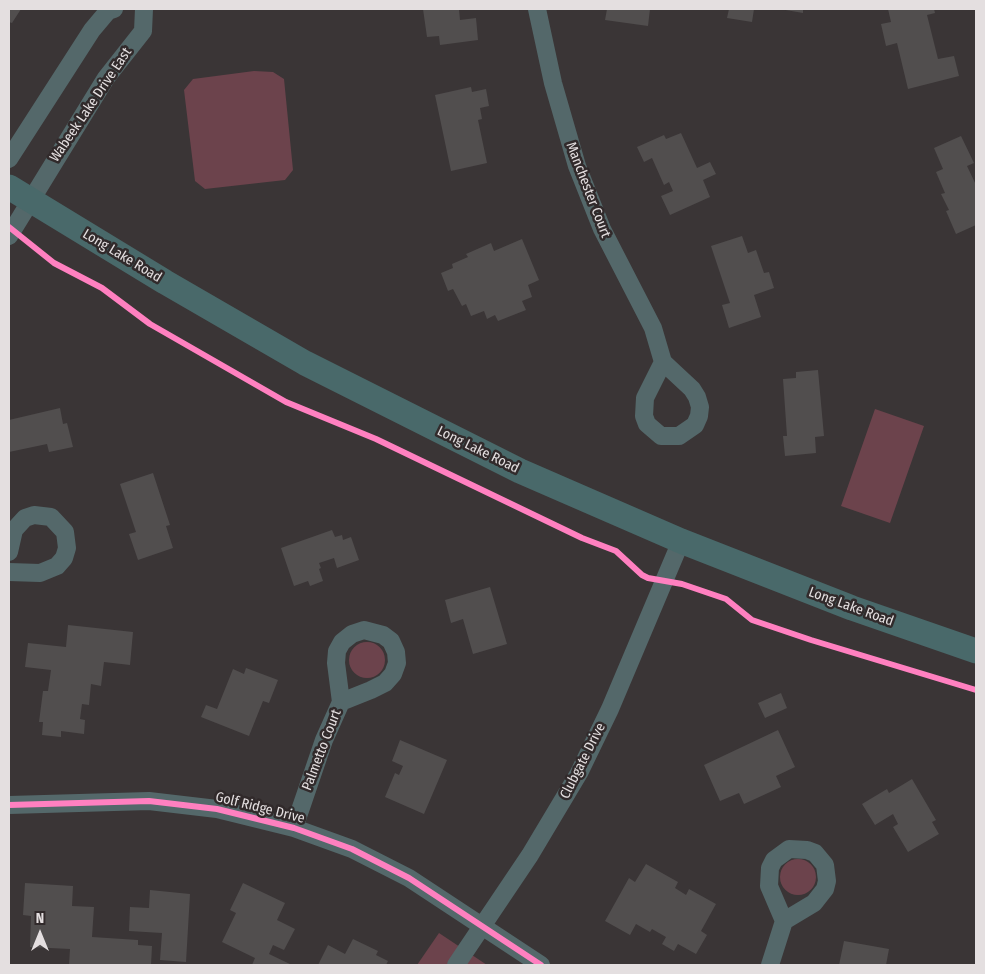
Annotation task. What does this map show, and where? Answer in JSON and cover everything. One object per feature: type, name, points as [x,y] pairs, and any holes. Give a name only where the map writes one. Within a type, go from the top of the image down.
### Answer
[{"type":"main road","name":"Long Lake Road","points":[[9,187],[165,282],[340,381],[520,470],[681,542],[852,608],[976,651]]},
{"type":"street","points":[[9,159],[92,30],[108,11],[114,9]]},
{"type":"street","name":"Wabeek Lake Drive East","points":[[9,236],[106,78],[143,31],[144,9]]},
{"type":"street","name":"Manchester Court","points":[[537,9],[553,83],[578,166],[614,255],[653,328],[663,362]]},
{"type":"street","points":[[9,552],[14,530],[25,518],[34,515],[51,517],[65,532],[67,548],[64,558],[58,566],[40,573],[9,572]]},
{"type":"street","name":"Clubgate Drive","points":[[456,965],[534,847],[579,772],[610,709],[681,542]]},
{"type":"street","name":"Palmetto Court","points":[[294,828],[324,740],[341,702]]},
{"type":"street","name":"Golf Ridge Drive","points":[[9,805],[149,801],[217,809],[294,828],[352,849],[402,875],[483,925],[541,965]]},
{"type":"street","points":[[770,965],[784,921]]},
{"type":"shaded area","points":[[254,71],[273,72],[284,79],[293,170],[285,180],[205,189],[195,181],[184,90],[193,79]]},
{"type":"shaded area","points":[[875,409],[924,426],[890,523],[841,506]]},
{"type":"shaded area","points":[[367,642],[374,643],[380,647],[384,653],[384,667],[380,673],[374,677],[367,678],[360,677],[354,673],[350,667],[349,660],[350,653],[354,647],[360,643]]},
{"type":"shaded area","points":[[798,859],[805,860],[811,864],[815,870],[815,884],[811,890],[805,894],[798,895],[791,894],[785,890],[781,884],[780,877],[781,870],[785,864],[791,860]]},
{"type":"shaded area","points":[[439,933],[487,965],[417,965]]},
{"type":"building","points":[[9,9],[21,9],[12,23],[9,22]]},
{"type":"building","points":[[423,9],[459,9],[460,20],[476,18],[478,40],[440,45],[439,36],[427,37]]},
{"type":"building","points":[[607,9],[650,9],[648,26],[605,20]]},
{"type":"building","points":[[729,9],[754,9],[752,22],[727,18]]},
{"type":"building","points":[[780,9],[803,9],[803,13]]},
{"type":"building","points":[[888,9],[934,9],[935,13],[927,15],[938,59],[954,56],[959,76],[908,89],[897,43],[886,46],[881,24],[891,22]]},
{"type":"building","points":[[471,87],[472,92],[486,89],[489,106],[480,108],[482,119],[478,120],[487,163],[451,171],[435,95]]},
{"type":"building","points":[[681,133],[697,168],[710,162],[716,174],[703,180],[710,197],[670,215],[661,196],[673,191],[669,182],[664,185],[652,158],[644,162],[637,147],[664,135],[666,139]]},
{"type":"building","points":[[961,136],[974,163],[967,166],[976,185],[976,225],[956,234],[946,211],[949,210],[941,194],[945,193],[936,172],[943,169],[934,148]]},
{"type":"building","points":[[742,236],[748,253],[756,250],[764,273],[769,272],[774,288],[754,295],[761,317],[729,328],[722,305],[730,303],[711,246]]},
{"type":"building","points":[[522,239],[539,280],[528,285],[532,297],[522,301],[526,310],[498,321],[495,315],[487,319],[484,311],[471,316],[466,304],[462,306],[453,289],[448,291],[441,273],[453,268],[452,264],[468,257],[466,254],[491,243],[494,251]]},
{"type":"building","points":[[818,370],[824,436],[815,437],[816,453],[785,456],[783,436],[787,436],[783,379],[796,378],[796,372]]},
{"type":"building","points":[[60,408],[63,424],[67,423],[73,447],[49,452],[47,444],[9,452],[9,420]]},
{"type":"building","points":[[153,473],[170,525],[166,526],[173,548],[138,560],[129,534],[136,532],[120,484]]},
{"type":"building","points":[[332,530],[335,537],[342,535],[343,540],[351,537],[359,560],[337,568],[334,558],[319,563],[323,581],[310,586],[308,581],[294,586],[281,548]]},
{"type":"building","points":[[490,587],[507,644],[473,654],[463,619],[451,623],[445,600]]},
{"type":"building","points":[[68,625],[133,632],[130,665],[104,662],[101,686],[91,684],[89,705],[82,704],[80,719],[85,720],[84,734],[61,731],[61,737],[42,735],[43,722],[39,722],[43,691],[48,691],[51,670],[25,667],[28,643],[66,647]]},
{"type":"building","points":[[246,668],[278,680],[269,703],[263,701],[249,736],[201,717],[206,705],[217,709],[233,669],[244,674]]},
{"type":"building","points":[[781,693],[787,708],[765,718],[758,703]]},
{"type":"building","points":[[778,730],[795,767],[776,776],[781,787],[744,804],[739,793],[720,801],[704,765]]},
{"type":"building","points":[[400,740],[447,760],[424,814],[385,797],[395,773],[399,775],[403,766],[392,761]]},
{"type":"building","points":[[912,779],[936,820],[932,822],[939,834],[908,852],[893,827],[898,824],[893,814],[875,825],[862,804],[887,789],[889,793]]},
{"type":"building","points":[[646,864],[678,882],[675,888],[686,895],[689,889],[716,904],[701,931],[707,935],[696,954],[678,944],[674,951],[662,944],[666,937],[652,929],[650,932],[636,924],[630,935],[605,921],[629,878],[635,882]]},
{"type":"building","points":[[25,883],[73,886],[72,906],[94,907],[92,937],[138,940],[138,945],[152,946],[151,965],[69,965],[70,949],[30,947],[31,916],[23,915]]},
{"type":"building","points":[[243,883],[285,903],[277,920],[295,929],[284,950],[273,945],[269,954],[292,965],[252,965],[255,958],[222,942],[236,913],[230,910]]},
{"type":"building","points":[[150,890],[190,894],[186,962],[160,960],[162,933],[129,931],[130,907],[149,908]]},
{"type":"building","points":[[353,939],[378,951],[376,955],[388,961],[386,965],[318,965],[328,945],[345,954]]},
{"type":"building","points":[[844,941],[889,949],[886,965],[839,965]]},
{"type":"cycle path","points":[[9,227],[54,263],[102,288],[150,324],[286,402],[376,439],[582,538],[616,551],[642,575],[648,578],[682,584],[726,599],[752,620],[976,690]]},
{"type":"cycle path","points":[[9,805],[149,801],[217,809],[294,828],[352,849],[409,878],[541,965]]}]
